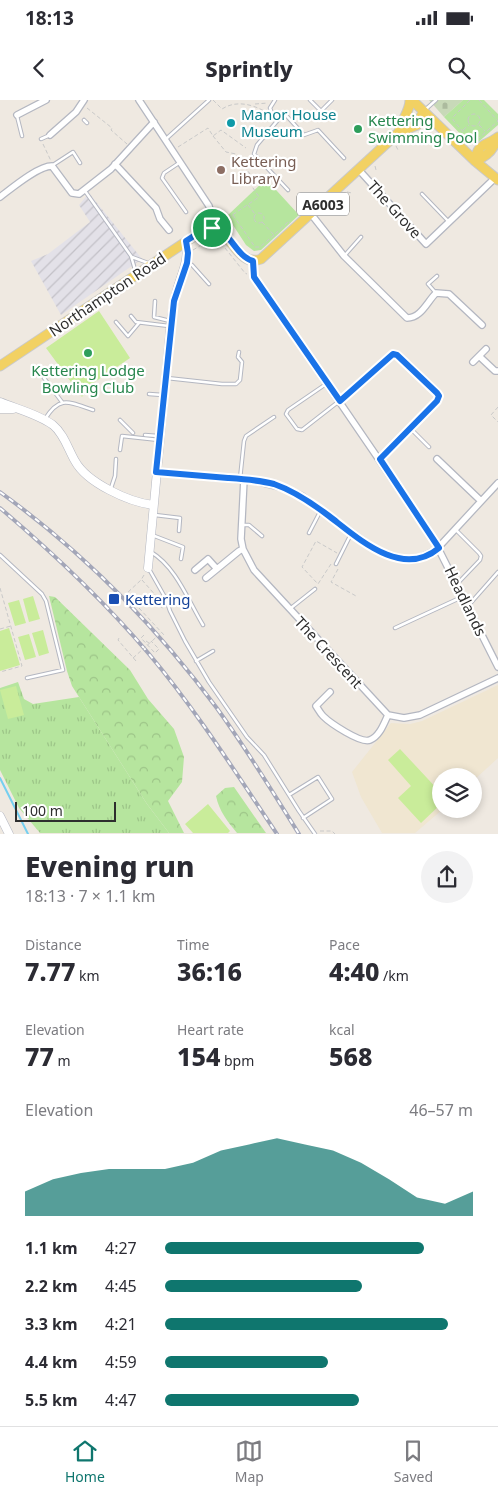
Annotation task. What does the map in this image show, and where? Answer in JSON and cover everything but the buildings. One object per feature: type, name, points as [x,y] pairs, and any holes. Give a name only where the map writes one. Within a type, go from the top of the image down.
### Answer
[{"type":"main road","points":[[411,100],[475,161],[497,179]]},
{"type":"main road","name":"A6003","points":[[399,130],[402,120],[410,107],[411,100]]},
{"type":"main road","points":[[423,112],[417,125],[435,124]]},
{"type":"main road","name":"A6003","points":[[253,261],[267,255],[359,170],[409,119],[423,112]]},
{"type":"main road","name":"A6003","points":[[399,130],[417,125]]},
{"type":"main road","points":[[475,161],[476,151],[484,144],[497,138]]},
{"type":"main road","points":[[212,228],[221,231],[244,258],[253,261]]},
{"type":"main road","name":"Northampton Road","points":[[1,366],[186,241],[200,232],[212,228]]},
{"type":"main road","points":[[148,568],[171,324],[177,290],[187,263],[186,241]]},
{"type":"main road","points":[[0,402],[45,421],[59,432],[75,463],[82,471],[111,490],[141,504],[153,505]]},
{"type":"main road","points":[[0,409],[15,409]]},
{"type":"main road","points":[[0,816],[9,834]]},
{"type":"street","points":[[17,115],[46,100]]},
{"type":"street","points":[[140,100],[209,206],[213,220],[212,228]]},
{"type":"street","points":[[50,134],[77,113],[83,102]]},
{"type":"street","points":[[0,197],[47,166],[52,166],[72,193],[80,194],[115,164],[154,122]]},
{"type":"street","points":[[115,164],[156,208],[160,219],[169,230]]},
{"type":"street","name":"The Grove","points":[[359,170],[426,244],[497,179]]},
{"type":"street","points":[[311,214],[344,256],[407,318],[412,318],[422,311],[436,293],[449,294],[482,325]]},
{"type":"street","name":"Headlands","points":[[253,261],[254,277],[439,548],[498,667]]},
{"type":"street","points":[[473,362],[486,349]]},
{"type":"street","points":[[340,401],[390,355],[395,354],[439,396],[437,401],[380,459]]},
{"type":"street","points":[[479,356],[495,371],[498,371]]},
{"type":"street","points":[[437,459],[481,501]]},
{"type":"street","points":[[156,472],[271,483],[302,496],[373,548],[403,559],[417,559],[429,555],[439,548],[498,483]]},
{"type":"street","name":"The Crescent","points":[[242,479],[243,550],[254,570],[388,715]]},
{"type":"street","points":[[206,578],[238,551],[243,550]]},
{"type":"street","points":[[195,570],[208,559],[217,569]]},
{"type":"street","points":[[330,692],[316,706],[322,715],[345,732],[362,740],[370,740],[376,735],[388,715],[404,718],[420,715],[498,678]]},
{"type":"lane","points":[[166,139],[211,100]]},
{"type":"lane","points":[[275,100],[270,108],[273,116],[278,120]]},
{"type":"lane","points":[[310,100],[321,111],[332,100]]},
{"type":"lane","points":[[423,112],[436,100]]},
{"type":"lane","points":[[288,190],[254,154],[257,145],[284,113],[304,136],[318,130],[344,158]]},
{"type":"lane","points":[[17,115],[22,136]]},
{"type":"lane","points":[[84,120],[87,124]]},
{"type":"lane","points":[[41,139],[50,134]]},
{"type":"lane","points":[[52,166],[73,152],[80,163]]},
{"type":"lane","points":[[181,162],[164,173],[162,178],[186,212]]},
{"type":"lane","points":[[85,190],[131,256],[136,276]]},
{"type":"lane","points":[[422,194],[449,222]]},
{"type":"lane","points":[[344,256],[361,237]]},
{"type":"lane","points":[[131,256],[152,264]]},
{"type":"lane","points":[[187,263],[192,265],[210,284]]},
{"type":"lane","points":[[436,293],[428,284],[437,276]]},
{"type":"lane","points":[[155,301],[154,317],[171,324]]},
{"type":"lane","points":[[131,316],[139,323],[171,324]]},
{"type":"lane","points":[[116,322],[128,336],[139,323]]},
{"type":"lane","points":[[166,378],[236,384],[240,380],[242,362],[238,357],[239,352]]},
{"type":"lane","points":[[44,378],[62,402]]},
{"type":"lane","points":[[327,383],[288,410],[286,414],[297,429],[302,430],[340,401]]},
{"type":"lane","points":[[149,394],[164,395]]},
{"type":"lane","points":[[45,421],[53,407],[62,402],[73,403],[93,410]]},
{"type":"lane","points":[[242,479],[244,441],[246,436],[274,417]]},
{"type":"lane","points":[[120,420],[133,433]]},
{"type":"lane","points":[[410,428],[429,447]]},
{"type":"lane","points":[[145,435],[160,438]]},
{"type":"lane","points":[[120,450],[122,436],[160,438]]},
{"type":"lane","points":[[111,490],[115,476],[116,459]]},
{"type":"lane","points":[[309,533],[321,510]]},
{"type":"lane","points":[[152,515],[180,518],[179,531]]},
{"type":"lane","points":[[242,525],[249,525],[262,536]]},
{"type":"lane","points":[[456,530],[481,556],[480,560],[457,584]]},
{"type":"lane","points":[[336,564],[352,534]]},
{"type":"lane","points":[[151,535],[183,546],[181,560]]},
{"type":"lane","points":[[150,552],[162,559],[173,574],[203,625]]},
{"type":"lane","points":[[0,555],[42,594],[46,601],[63,670],[27,678]]},
{"type":"lane","points":[[148,568],[166,599],[170,611],[196,661],[247,737],[264,755],[303,818],[317,832]]},
{"type":"lane","points":[[468,606],[498,572]]},
{"type":"lane","points":[[289,609],[315,589]]},
{"type":"lane","points":[[395,628],[463,596]]},
{"type":"lane","points":[[196,661],[213,651]]},
{"type":"lane","points":[[289,795],[318,777],[332,799],[303,818]]},
{"type":"path","points":[[211,100],[222,108],[226,104],[235,101],[245,102],[267,113]]},
{"type":"path","points":[[470,100],[453,117],[454,122],[471,141],[474,141],[498,121],[479,100]]},
{"type":"path","points":[[83,102],[131,147]]},
{"type":"path","points":[[254,105],[255,103],[268,103]]},
{"type":"path","points":[[470,124],[469,117],[475,114],[480,117],[479,124],[486,132]]},
{"type":"path","points":[[462,131],[470,124]]},
{"type":"path","points":[[470,124],[474,126],[479,124]]},
{"type":"path","points":[[173,150],[208,128],[226,152],[236,154],[250,174],[247,179],[259,197],[221,222]]},
{"type":"path","points":[[213,136],[221,130],[246,148]]},
{"type":"path","points":[[396,144],[398,150]]},
{"type":"path","points":[[44,146],[52,166]]},
{"type":"path","points":[[375,162],[376,170]]},
{"type":"path","points":[[344,191],[352,193]]},
{"type":"path","points":[[247,205],[256,215],[263,216],[262,222]]},
{"type":"path","points":[[232,215],[255,247],[260,246],[289,221],[292,224]]},
{"type":"path","points":[[256,215],[254,217],[255,222],[262,222]]},
{"type":"path","points":[[225,220],[233,227],[231,229]]},
{"type":"path","points":[[262,222],[274,235]]},
{"type":"path","points":[[192,251],[213,238],[219,241],[244,273],[249,274]]},
{"type":"path","points":[[498,407],[491,415],[498,422]]},
{"type":"path","points":[[340,555],[316,541],[302,567],[318,584],[330,564],[336,564],[339,567],[331,582],[356,596]]},
{"type":"path","points":[[164,635],[126,594],[141,580],[158,598],[157,602],[165,611],[170,611]]},
{"type":"path","points":[[0,588],[22,666],[0,672]]},
{"type":"path","points":[[0,629],[11,626]]},
{"type":"path","points":[[133,658],[162,632]]},
{"type":"path","points":[[144,635],[141,638],[155,653],[159,649],[151,641]]},
{"type":"path","points":[[119,638],[118,640],[136,661]]},
{"type":"path","points":[[317,832],[332,831],[335,834]]},
{"type":"shaded area","points":[[89,193],[142,259],[61,315],[31,261],[48,254],[90,222],[79,205]]},
{"type":"shaded area","points":[[498,685],[498,758],[482,773],[482,768],[432,768],[432,818],[415,833],[382,833],[361,797],[352,772],[391,723],[410,724],[422,721]]},
{"type":"green space","points":[[429,100],[463,100],[444,117]]},
{"type":"green space","points":[[463,100],[484,100],[498,114],[498,125],[476,144],[469,143],[444,117]]},
{"type":"green space","points":[[266,179],[299,215],[261,250],[254,251],[246,245],[227,216]]},
{"type":"green space","name":"Kettering Lodge Bowling Club","points":[[99,311],[130,358],[89,386],[82,397],[46,348]]},
{"type":"green space","points":[[33,596],[40,619],[29,622],[23,599]]},
{"type":"green space","points":[[49,596],[55,597],[130,670],[148,699],[174,729],[184,757],[182,782],[168,801],[184,833],[169,833],[147,804],[72,686]]},
{"type":"green space","points":[[19,600],[26,623],[15,626],[8,603]]},
{"type":"green space","points":[[9,628],[20,665],[0,671],[0,631]]},
{"type":"green space","points":[[43,630],[49,653],[39,656],[32,633]]},
{"type":"green space","points":[[29,634],[36,657],[25,660],[18,637]]},
{"type":"green space","points":[[18,682],[24,699],[33,704],[79,697],[147,804],[169,833],[40,833],[19,808],[0,770],[0,688]]},
{"type":"green space","points":[[16,686],[24,715],[8,719],[0,690]]},
{"type":"green space","points":[[400,749],[432,783],[432,813],[421,823],[398,798],[411,786],[388,760]]},
{"type":"green space","points":[[234,787],[266,833],[237,833],[227,820],[219,807],[216,796],[225,788]]},
{"type":"green space","points":[[208,804],[230,831],[228,833],[193,833],[185,824]]},
{"type":"waterway","points":[[0,778],[28,834]]},
{"type":"railway","points":[[0,492],[31,515],[89,565],[168,647],[227,722],[299,834]]},
{"type":"railway","points":[[0,508],[78,578],[149,654],[199,719],[277,834]]},
{"type":"place","name":"Manor House Museum","points":[[231,123]]},
{"type":"place","name":"Kettering Swimming Pool","points":[[358,129]]},
{"type":"place","name":"Kettering Library","points":[[221,170]]},
{"type":"place","name":"Kettering Lodge Bowling Club","points":[[88,353]]},
{"type":"place","name":"Kettering","points":[[114,599]]},
{"type":"route","points":[[212,228],[218,228],[244,258],[253,261],[254,277],[340,401],[393,354],[397,355],[437,393],[439,396],[437,401],[380,459],[439,548],[417,559],[403,559],[390,556],[359,539],[302,496],[271,483],[256,480],[156,472],[174,301],[187,263],[186,241],[204,229],[212,228]]}]
